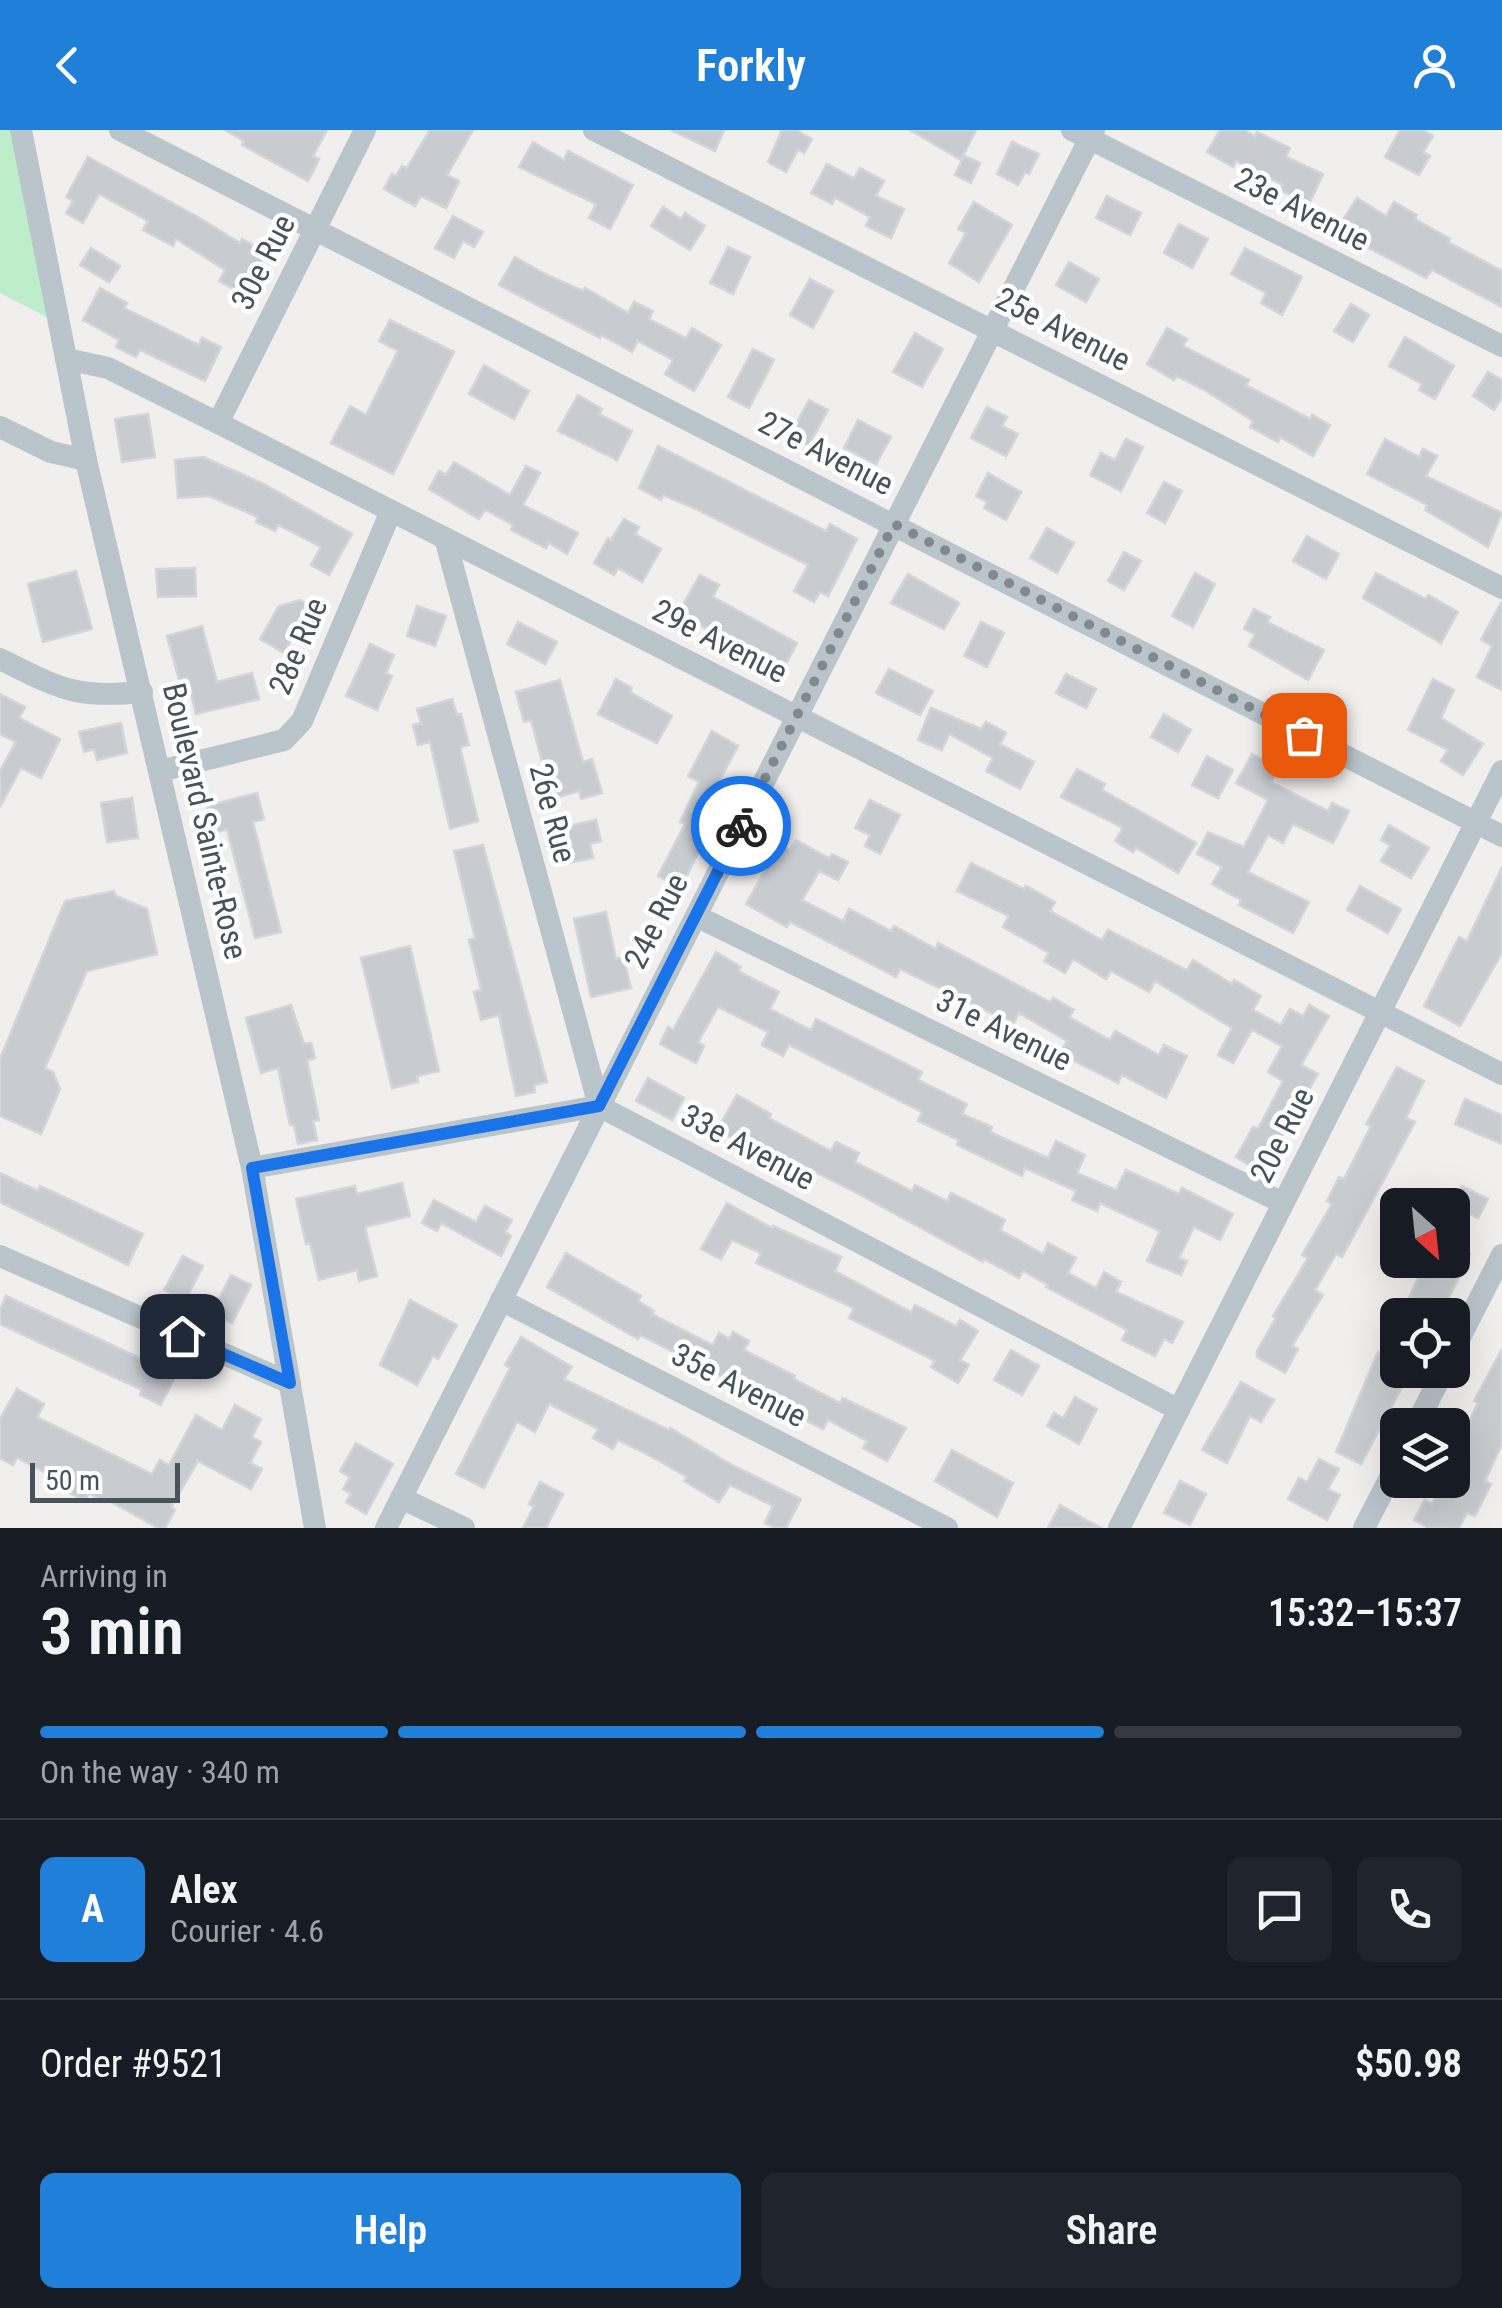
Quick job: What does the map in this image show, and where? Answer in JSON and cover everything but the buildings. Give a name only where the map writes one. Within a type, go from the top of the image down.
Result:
[{"type":"street","name":"Boulevard Sainte-Rose","points":[[22,130],[86,460],[252,1168],[316,1528]]},
{"type":"street","name":"27e Avenue","points":[[120,130],[1502,836]]},
{"type":"street","name":"30e Rue","points":[[218,423],[365,130]]},
{"type":"street","name":"25e Avenue","points":[[594,130],[1502,588]]},
{"type":"street","name":"24e Rue","points":[[386,1528],[993,329],[1085,133]]},
{"type":"street","name":"23e Avenue","points":[[1085,133],[1502,346]]},
{"type":"street","name":"29e Avenue","points":[[66,358],[108,368],[1502,1074]]},
{"type":"street","points":[[0,427],[51,452],[86,460]]},
{"type":"street","name":"28e Rue","points":[[160,771],[284,740],[302,721],[392,510]]},
{"type":"street","name":"26e Rue","points":[[445,538],[599,1106]]},
{"type":"street","points":[[0,658],[78,694],[142,692]]},
{"type":"street","name":"20e Rue","points":[[1119,1528],[1502,771]]},
{"type":"street","name":"31e Avenue","points":[[696,916],[1284,1203]]},
{"type":"street","points":[[252,1168],[599,1106]]},
{"type":"street","name":"33e Avenue","points":[[599,1106],[1178,1410]]},
{"type":"street","points":[[1470,1318],[1502,1255]]},
{"type":"street","points":[[0,1256],[290,1383]]},
{"type":"street","name":"35e Avenue","points":[[501,1300],[947,1528]]},
{"type":"street","points":[[1364,1528],[1380,1497]]},
{"type":"street","points":[[401,1498],[464,1528]]},
{"type":"green space","points":[[0,130],[18,130],[56,322],[0,293]]},
{"type":"way so far","points":[[741,826],[894,524],[1304,735]]},
{"type":"route","points":[[182,1336],[290,1383],[252,1168],[599,1106],[741,826]]}]
